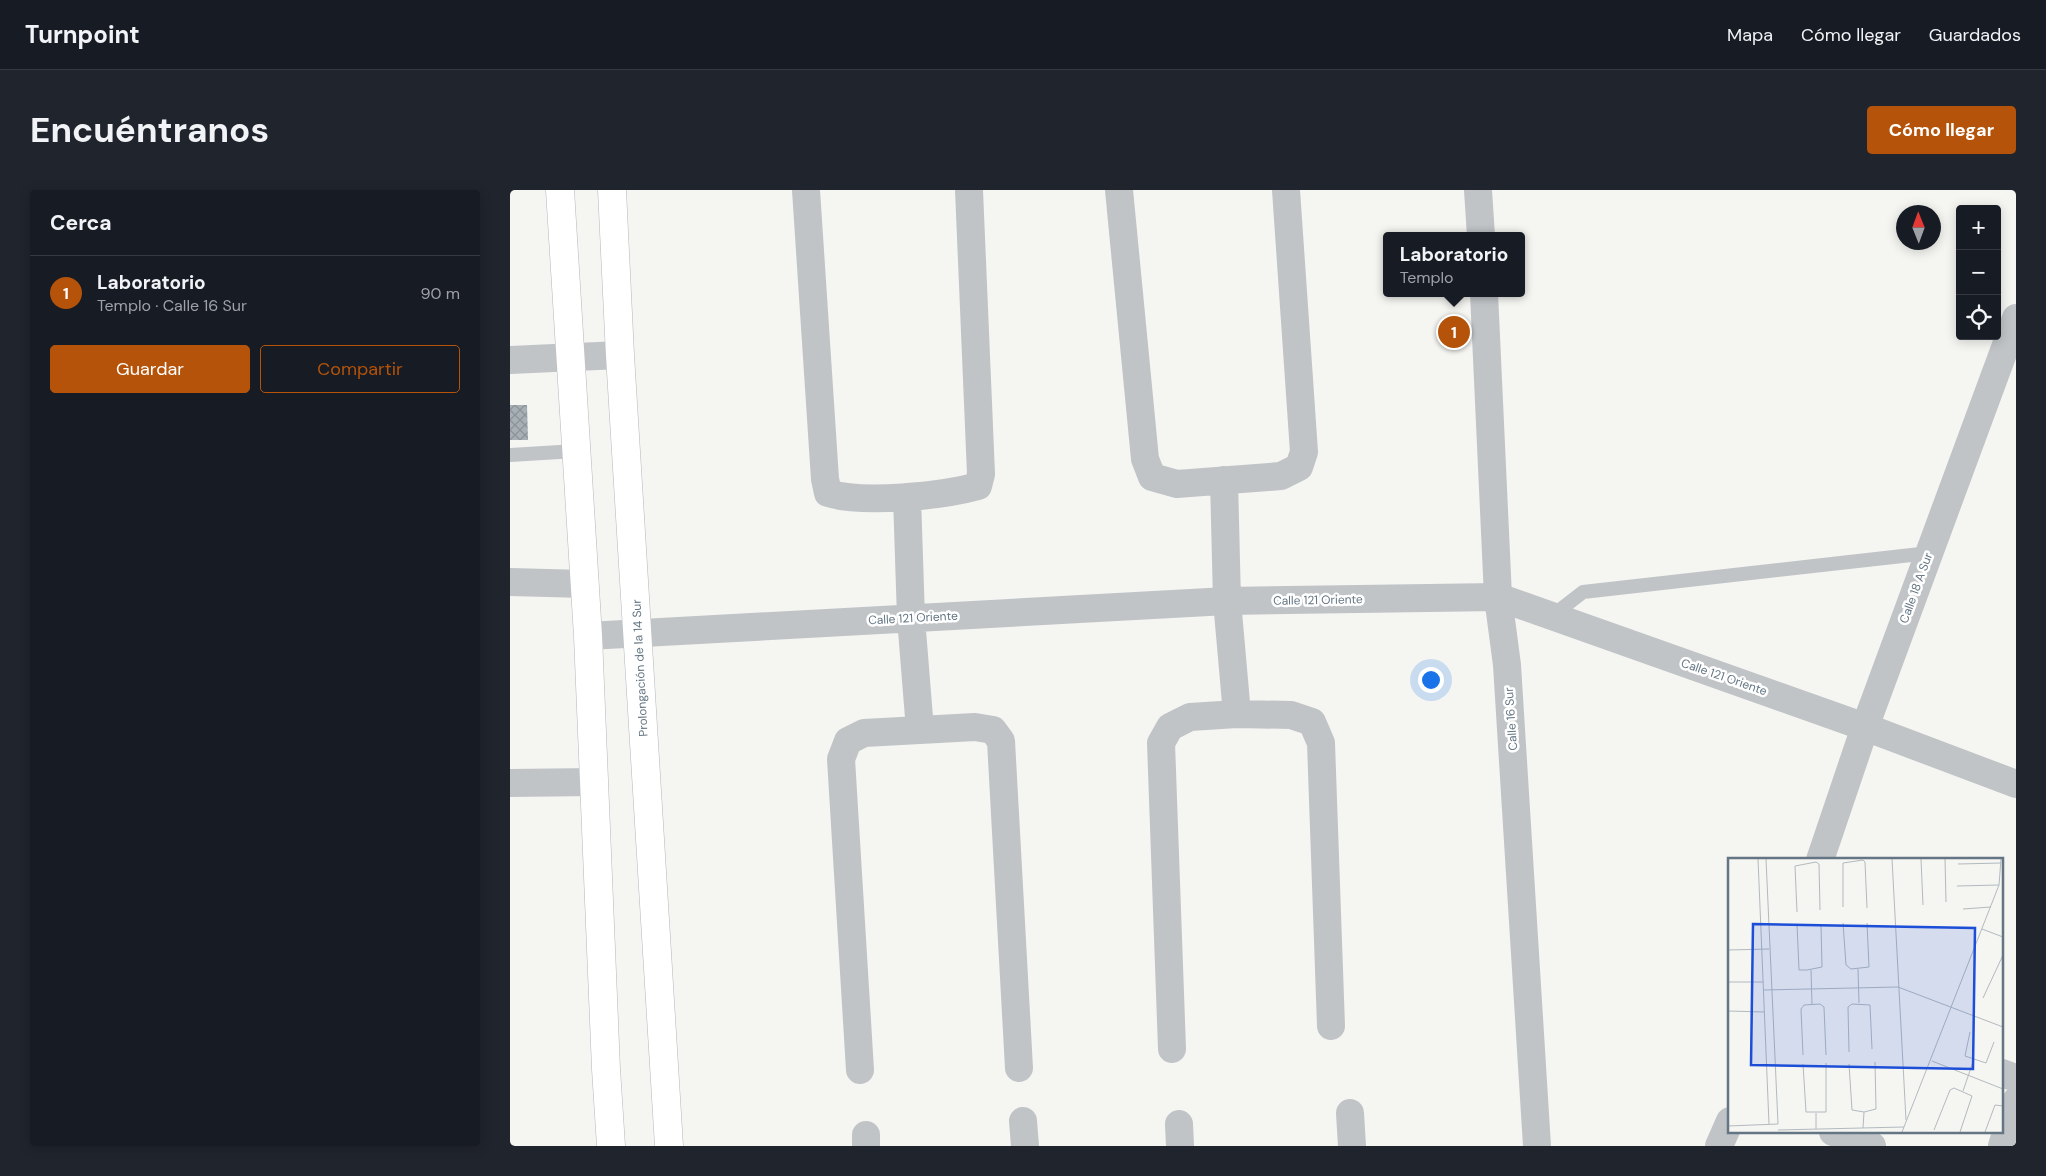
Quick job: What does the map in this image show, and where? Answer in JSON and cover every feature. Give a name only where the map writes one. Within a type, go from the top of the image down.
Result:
[{"type":"main road","points":[[560,190],[569,358],[588,636],[606,1069],[611,1146]]},
{"type":"main road","name":"Prolongación de la 14 Sur","points":[[612,190],[620,354],[669,1146]]},
{"type":"street","points":[[806,190],[825,479],[828,493],[841,497],[908,497],[965,490],[978,486],[981,474],[969,190]]},
{"type":"street","points":[[1119,190],[1145,458],[1152,477],[1177,484],[1281,476],[1299,467],[1304,452],[1286,190]]},
{"type":"street","points":[[1478,190],[1481,232]]},
{"type":"street","name":"Calle 16 Sur","points":[[1484,297],[1498,597],[1508,684],[1537,1146]]},
{"type":"street","name":"Calle 18 A Sur","points":[[1821,858],[1865,727],[2016,318]]},
{"type":"street","points":[[510,360],[620,354]]},
{"type":"street","points":[[1224,480],[1227,601],[1237,714]]},
{"type":"street","points":[[908,497],[911,618],[920,730]]},
{"type":"street","points":[[510,582],[585,584]]},
{"type":"street","name":"Calle 121 Oriente","points":[[588,636],[1227,601],[1498,597],[1865,727],[2016,784]]},
{"type":"street","points":[[1172,1048],[1161,743],[1170,727],[1190,717],[1237,714],[1291,715],[1312,722],[1321,743],[1331,1026]]},
{"type":"street","points":[[860,1070],[841,759],[848,741],[864,733],[975,727],[993,730],[1001,741],[1019,1068]]},
{"type":"street","points":[[510,783],[594,782]]},
{"type":"street","points":[[2004,1074],[2016,1078]]},
{"type":"street","points":[[2002,1146],[2016,1100]]},
{"type":"street","points":[[1350,1113],[1352,1146]]},
{"type":"street","points":[[1720,1146],[1728,1126]]},
{"type":"street","points":[[1839,1134],[1872,1146]]},
{"type":"lane","points":[[510,454],[576,451]]},
{"type":"lane","points":[[1552,616],[1582,592],[1929,553]]},
{"type":"building","points":[[510,405],[527,405],[528,440],[510,440]]},
{"type":"place","name":"Laboratorio","points":[[1454,332]]}]
